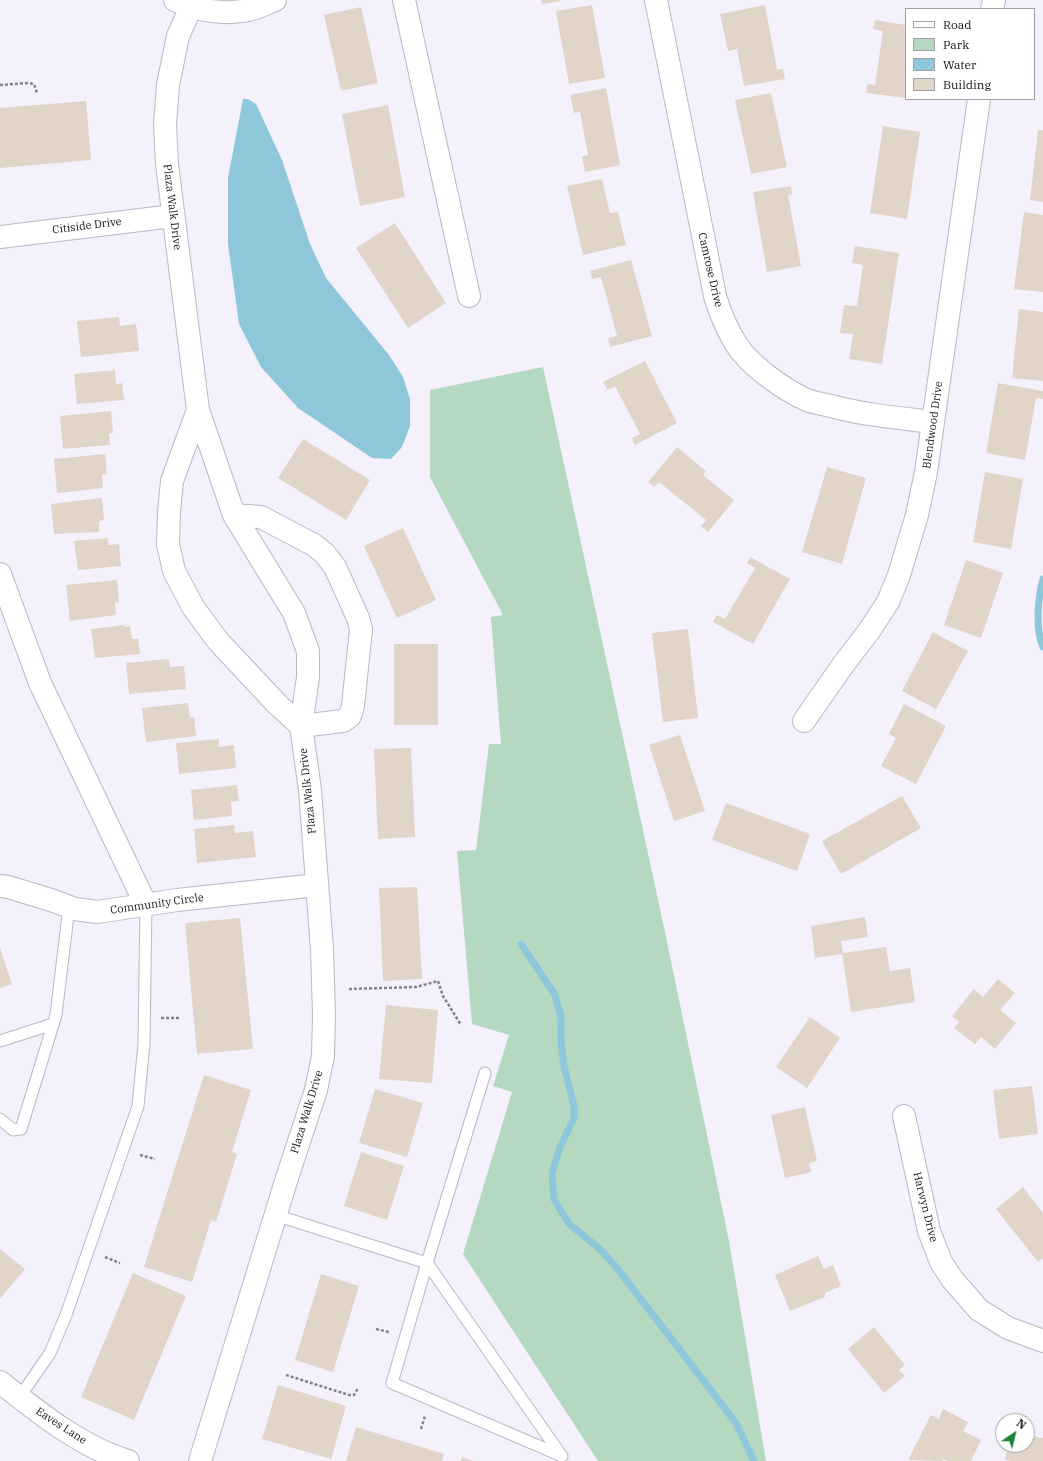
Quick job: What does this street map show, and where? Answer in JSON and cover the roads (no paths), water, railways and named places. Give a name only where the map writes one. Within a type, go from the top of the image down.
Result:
[{"type":"street","points":[[183,4],[220,13],[250,10],[275,0]]},
{"type":"street","points":[[404,0],[470,296]]},
{"type":"street","name":"Camrose Drive","points":[[656,0],[715,296],[721,315],[736,344],[746,356],[768,376],[786,389],[808,401],[848,411],[933,422]]},
{"type":"street","name":"Plaza Walk Drive","points":[[183,4],[168,85],[165,125],[167,164],[173,216],[198,410],[234,515],[294,613],[308,651],[308,677],[301,726],[310,790],[322,949],[324,1015],[322,1056],[316,1090],[275,1215],[200,1461]]},
{"type":"street","name":"Blendwood Drive","points":[[804,721],[869,631],[888,602],[899,575],[917,515],[926,472],[979,100]]},
{"type":"street","name":"Citiside Drive","points":[[0,242],[173,216]]},
{"type":"street","name":"Plaza Walk Drive","points":[[198,410],[172,481],[168,544],[174,571],[193,607],[218,641],[277,704],[301,726]]},
{"type":"street","points":[[234,515],[261,517],[314,545],[325,554],[335,567],[358,618],[360,641],[353,706],[350,716],[343,721],[301,726]]},
{"type":"street","points":[[0,574],[40,683],[146,906]]},
{"type":"street","name":"Community Circle","points":[[0,886],[51,900],[74,909],[97,912],[146,906],[177,900],[317,885]]},
{"type":"street","name":"Harwyn Drive","points":[[904,1116],[929,1230],[941,1262],[952,1279],[980,1310],[1008,1328],[1043,1341]]},
{"type":"street","name":"Eaves Lane","points":[[0,1382],[43,1416],[84,1441],[128,1461]]},
{"type":"lane","points":[[20,1398],[50,1353],[64,1321],[138,1106],[144,1044],[146,906]]},
{"type":"lane","points":[[0,1119],[13,1130],[21,1129],[56,1015],[70,907]]},
{"type":"lane","points":[[0,1040],[53,1024]]},
{"type":"lane","points":[[485,1073],[426,1263],[392,1383],[563,1458]]},
{"type":"lane","points":[[275,1215],[426,1263],[563,1458]]},
{"type":"water","points":[[243,99],[248,99],[256,104],[282,160],[310,244],[326,278],[389,355],[403,377],[410,399],[410,426],[402,447],[391,459],[372,458],[298,408],[261,367],[239,324],[228,244],[228,178]]},
{"type":"waterway","points":[[1043,579],[1038,613],[1040,640],[1043,647]]},
{"type":"waterway","points":[[521,944],[555,995],[561,1017],[561,1042],[564,1066],[574,1106],[574,1118],[560,1147],[552,1173],[554,1199],[569,1224],[599,1248],[617,1268],[736,1423],[754,1461]]}]
